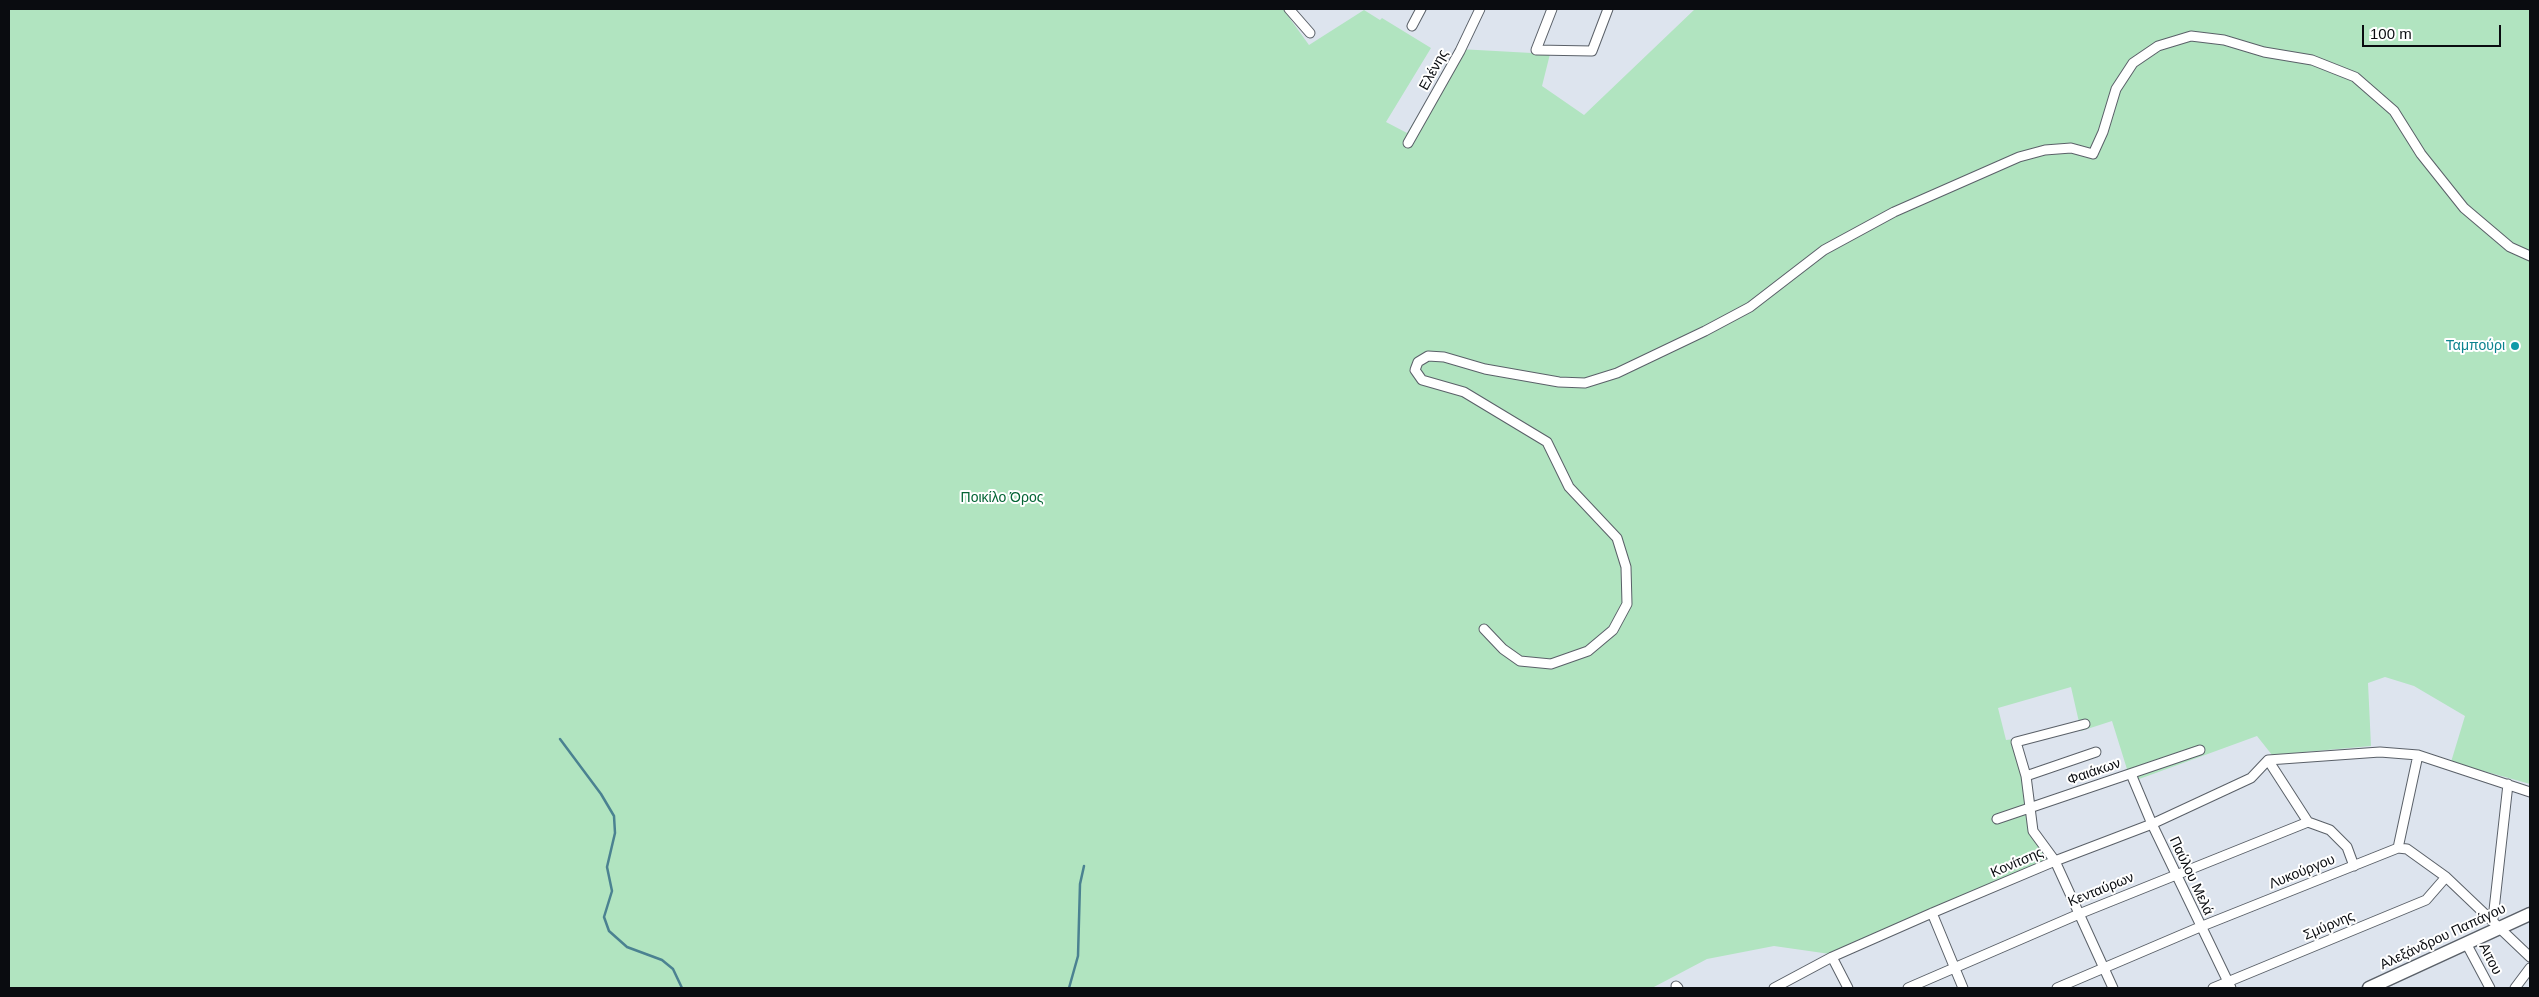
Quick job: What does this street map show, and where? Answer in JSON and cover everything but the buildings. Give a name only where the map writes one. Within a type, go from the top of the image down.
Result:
[{"type":"street","points":[[1289,9],[1310,34]]},
{"type":"street","points":[[1412,26],[1421,9]]},
{"type":"street","name":"Ελένης","points":[[1408,143],[1456,58],[1480,9]]},
{"type":"street","points":[[1552,9],[1536,50],[1592,51],[1608,9]]},
{"type":"street","points":[[1484,628],[1502,649],[1520,661],[1551,664],[1588,651],[1613,630],[1627,604],[1626,567],[1617,538],[1569,487],[1548,442],[1464,392],[1422,380],[1415,370],[1418,362],[1428,356],[1444,357],[1485,369],[1559,382],[1585,383],[1617,373],[1750,307],[1824,250],[1894,212],[2013,159],[2045,150],[2071,148],[2093,154],[2103,132],[2116,89],[2133,63],[2158,46],[2191,36],[2224,40],[2264,52],[2312,60],[2355,77],[2394,112],[2421,154],[2464,208],[2510,246],[2530,256]]},
{"type":"street","points":[[2085,724],[2016,742],[2026,776],[2033,831],[2055,861],[2113,988]]},
{"type":"street","name":"Φαιάκων","points":[[1997,819],[2200,750]]},
{"type":"street","points":[[2026,776],[2096,752]]},
{"type":"street","points":[[2354,866],[2347,847],[2330,830],[2308,822],[2268,760],[2380,752],[2418,755],[2530,792]]},
{"type":"street","points":[[2418,755],[2398,848],[2407,849],[2446,877],[2530,956]]},
{"type":"street","name":"Κονίτσης","points":[[1774,988],[1832,957],[1932,913],[2055,861],[2152,824],[2251,778],[2268,760]]},
{"type":"street","name":"Παύλου Μελά","points":[[2131,774],[2200,927],[2230,985]]},
{"type":"street","points":[[2497,923],[2508,784]]},
{"type":"street","name":"Κενταύρων","points":[[1908,988],[2079,914],[2308,822]]},
{"type":"street","name":"Λυκούργου","points":[[2058,988],[2200,927],[2398,848]]},
{"type":"street","name":"Σμύρνης","points":[[2213,988],[2230,985],[2426,900],[2446,877]]},
{"type":"street","points":[[1932,913],[1963,988]]},
{"type":"street","name":"Αλεξάνδρου Παπάγου","points":[[2368,988],[2383,985],[2466,943],[2497,923],[2530,914]]},
{"type":"street","name":"Αιτου","points":[[2466,943],[2490,988]]},
{"type":"street","points":[[1832,957],[1848,988]]},
{"type":"street","points":[[2514,988],[2530,968]]},
{"type":"green space","name":"Ποικίλο Όρος","points":[[9,9],[1283,9],[1309,45],[1364,10],[1380,20],[1382,18],[1431,48],[1386,122],[1407,133],[1459,49],[1550,54],[1542,86],[1584,115],[1695,9],[2530,9],[2530,784],[2451,762],[2465,716],[2414,686],[2385,677],[2368,683],[2371,746],[2272,755],[2257,736],[2131,782],[2112,721],[2081,731],[2071,687],[1998,708],[2006,740],[2014,739],[2023,777],[2030,833],[2050,860],[1830,954],[1774,946],[1707,959],[1652,988],[9,988]]},
{"type":"waterway","points":[[560,739],[601,794],[614,816],[615,833],[607,867],[612,891],[604,917],[609,931],[627,947],[662,960],[673,969],[682,988]]},
{"type":"waterway","points":[[1069,988],[1078,956],[1080,884],[1084,866]]},
{"type":"place","name":"Ταμπούρι","points":[[2515,346]]}]
